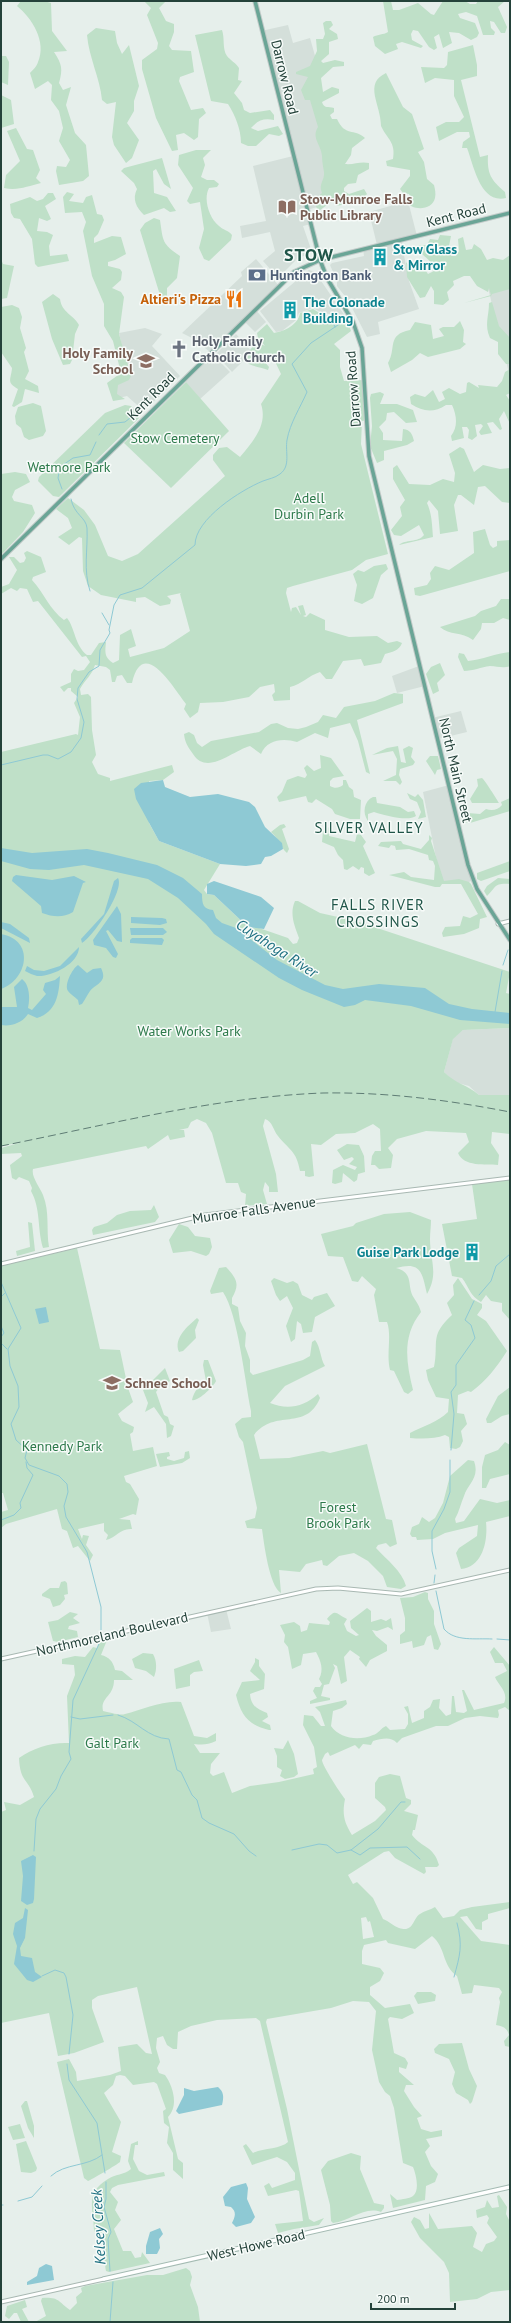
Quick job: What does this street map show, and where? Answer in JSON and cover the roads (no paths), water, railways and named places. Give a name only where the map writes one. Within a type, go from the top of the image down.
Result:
[{"type":"main road","name":"Darrow Road","points":[[255,1],[320,260],[332,287],[353,322],[362,348],[365,364],[369,456],[403,596]]},
{"type":"main road","name":"Kent Road","points":[[1,559],[254,309],[294,272],[320,260],[510,213]]},
{"type":"main road","name":"North Main Street","points":[[403,596],[468,865],[477,889],[498,924],[510,940]]},
{"type":"main road","name":"West Howe Road","points":[[104,2279],[510,2187]]},
{"type":"street","points":[[498,924],[510,920]]},
{"type":"street","name":"Munroe Falls Avenue","points":[[1,1264],[205,1215],[510,1178]]},
{"type":"street","name":"Northmoreland Boulevard","points":[[1,1659],[316,1589],[338,1588],[401,1594],[510,1570]]},
{"type":"street","name":"West Howe Road","points":[[1,2302],[104,2279]]},
{"type":"water","points":[[163,780],[165,787],[190,797],[218,794],[249,802],[255,807],[265,827],[282,843],[283,849],[271,856],[265,857],[261,864],[246,866],[220,864],[159,841],[136,799],[134,789],[141,783]]},
{"type":"water","points":[[1,848],[32,853],[87,849],[157,865],[183,878],[202,894],[202,901],[205,907],[213,910],[216,918],[222,923],[236,928],[277,960],[325,985],[343,989],[379,984],[425,988],[449,1004],[472,1009],[510,1013],[510,1024],[460,1020],[411,1006],[365,1000],[355,1005],[344,1007],[302,990],[279,978],[214,934],[206,924],[178,898],[148,879],[84,865],[49,870],[30,869],[1,861]]},
{"type":"water","points":[[16,875],[52,880],[74,876],[86,882],[83,883],[73,912],[62,916],[54,916],[42,913],[41,906],[12,881],[13,877]]},
{"type":"water","points":[[118,878],[119,884],[117,892],[107,913],[93,932],[82,943],[81,939],[104,914],[114,881]]},
{"type":"water","points":[[214,881],[261,897],[274,908],[264,929],[248,927],[214,895],[207,894],[207,884]]},
{"type":"water","points":[[117,906],[121,914],[122,942],[117,941],[108,930],[106,931],[118,954],[116,958],[113,957],[106,948],[94,945],[93,940]]},
{"type":"water","points":[[131,917],[162,918],[166,919],[167,923],[160,925],[131,923]]},
{"type":"water","points":[[1,922],[10,924],[29,938],[30,943],[1,928]]},
{"type":"water","points":[[130,928],[163,928],[167,932],[163,935],[131,935]]},
{"type":"water","points":[[1,934],[12,938],[19,944],[23,951],[24,960],[22,969],[17,977],[10,984],[1,989]]},
{"type":"water","points":[[132,938],[162,938],[164,940],[162,945],[130,943]]},
{"type":"water","points":[[79,947],[78,953],[74,959],[56,972],[43,976],[37,976],[25,971],[27,966],[34,970],[44,971],[60,966]]},
{"type":"water","points":[[78,965],[87,973],[93,969],[101,968],[103,973],[101,982],[90,991],[82,1004],[79,1005],[78,1000],[68,991],[67,988],[69,977]]},
{"type":"water","points":[[60,976],[58,995],[53,1007],[49,1011],[37,1018],[28,1014],[17,1023],[1,1025],[1,1007],[17,1007],[14,987],[22,979],[28,988],[28,1008],[32,1010],[46,994],[43,990],[45,983],[55,980]]},
{"type":"water","points":[[46,1307],[49,1322],[39,1324],[35,1309]]},
{"type":"water","points":[[33,1855],[36,1857],[34,1899],[33,1903],[27,1905],[21,1901],[23,1876],[21,1861]]},
{"type":"water","points":[[25,1908],[28,1910],[25,1938],[20,1948],[21,1956],[32,1958],[35,1972],[42,1977],[33,1982],[27,1980],[14,1964],[17,1946],[13,1934],[15,1923],[23,1918]]},
{"type":"water","points":[[218,2087],[223,2095],[222,2105],[179,2114],[176,2111],[184,2095],[184,2088],[194,2091]]},
{"type":"water","points":[[246,2183],[248,2188],[247,2199],[255,2217],[251,2223],[236,2227],[232,2223],[235,2213],[231,2207],[225,2206],[223,2197],[231,2187]]},
{"type":"water","points":[[160,2228],[163,2234],[159,2239],[160,2248],[157,2254],[146,2254],[146,2246],[150,2232]]},
{"type":"water","points":[[46,2264],[52,2266],[54,2280],[27,2285],[27,2282],[37,2276],[39,2268]]},
{"type":"waterway","points":[[326,316],[331,318],[335,327]]},
{"type":"waterway","points":[[1,765],[43,755],[48,755],[58,759],[71,752],[81,738],[84,722],[77,699],[78,688],[89,672],[99,666],[100,650],[110,633],[109,630],[114,605],[120,595],[142,588],[195,545],[197,535],[203,525],[232,498],[254,485],[280,474],[283,471],[287,463],[288,434],[307,392],[292,364],[311,343],[341,323]]},
{"type":"waterway","points":[[99,435],[107,424],[125,422],[130,418]]},
{"type":"waterway","points":[[62,489],[58,478],[60,467],[73,458],[90,455],[96,442]]},
{"type":"waterway","points":[[71,499],[75,509],[86,524],[87,528],[86,568],[90,591]]},
{"type":"waterway","points":[[102,613],[109,625]]},
{"type":"waterway","points":[[503,965],[508,950]]},
{"type":"waterway","points":[[495,1012],[502,971]]},
{"type":"waterway","points":[[479,1295],[491,1281],[496,1266],[510,1254]]},
{"type":"waterway","name":"Kelsey Creek","points":[[1,1282],[21,1328],[8,1349],[10,1366],[18,1386],[19,1407],[11,1424],[16,1440],[27,1450],[25,1458],[29,1465],[59,1476],[67,1484],[68,1492],[64,1506],[66,1517],[87,1552],[101,1607],[101,1632]]},
{"type":"waterway","name":"Kelsey Creek","points":[[1,1297],[5,1293]]},
{"type":"waterway","points":[[451,1450],[454,1414],[451,1392],[456,1385],[456,1365],[475,1338],[471,1325],[465,1320],[474,1301]]},
{"type":"waterway","points":[[1,1326],[4,1333],[1,1337]]},
{"type":"waterway","points":[[1,1343],[7,1349]]},
{"type":"waterway","points":[[436,1569],[432,1551],[432,1531],[444,1509],[450,1492],[450,1460]]},
{"type":"waterway","points":[[1,1520],[14,1515],[21,1508],[20,1503],[33,1475],[27,1468],[26,1462]]},
{"type":"waterway","points":[[434,1583],[435,1575]]},
{"type":"waterway","points":[[436,1591],[444,1629],[460,1638],[492,1639]]},
{"type":"waterway","points":[[497,1639],[510,1640]]},
{"type":"waterway","name":"Kelsey Creek","points":[[34,1851],[36,1819],[40,1809],[56,1789],[61,1776],[71,1759],[69,1752],[73,1700],[99,1644]]},
{"type":"waterway","points":[[71,1717],[80,1719],[113,1715]]},
{"type":"waterway","points":[[118,1715],[131,1721],[148,1733],[161,1738],[169,1739],[177,1770],[181,1772],[192,1795],[197,1800],[202,1818],[209,1823],[234,1834],[249,1851],[256,1856]]},
{"type":"waterway","points":[[292,1850],[319,1844],[327,1845],[337,1853],[351,1850],[378,1829],[401,1802],[405,1802]]},
{"type":"waterway","points":[[351,1850],[360,1855],[370,1848],[407,1847],[420,1859]]},
{"type":"waterway","points":[[454,1977],[460,1950],[460,1938],[457,1923]]},
{"type":"waterway","name":"Kelsey Creek","points":[[42,1976],[55,1970],[64,1973],[66,1977],[73,2015],[69,2054]]},
{"type":"waterway","name":"Kelsey Creek","points":[[67,2064],[69,2080],[97,2123],[105,2173]]},
{"type":"waterway","points":[[51,2176],[63,2169],[90,2162],[102,2155]]},
{"type":"waterway","name":"Kelsey Creek","points":[[106,2182],[106,2199],[104,2207],[111,2232],[108,2239],[110,2271]]},
{"type":"waterway","points":[[18,2201],[32,2197],[42,2186]]},
{"type":"waterway","name":"Kelsey Creek","points":[[110,2322],[113,2282]]},
{"type":"railway","points":[[1,1146],[202,1106],[242,1100],[323,1093],[394,1095],[440,1100],[510,1112]]},
{"type":"place","name":"Stow-Munroe Falls Public Library","points":[[287,207]]},
{"type":"place","name":"Stow Glass & Mirror","points":[[380,257]]},
{"type":"place","name":"Huntington Bank","points":[[257,275]]},
{"type":"place","name":"Altieri's Pizza","points":[[234,299]]},
{"type":"place","name":"The Colonade Building","points":[[290,310]]},
{"type":"place","name":"Holy Family Catholic Church","points":[[179,349]]},
{"type":"place","name":"Holy Family School","points":[[146,361]]},
{"type":"place","name":"Guise Park Lodge","points":[[472,1252]]},
{"type":"place","name":"Schnee School","points":[[112,1383]]},
{"type":"district","name":"STOW","points":[[309,254]]},
{"type":"district","name":"SILVER VALLEY","points":[[369,827]]},
{"type":"district","name":"FALLS RIVER CROSSINGS","points":[[378,912]]},
{"type":"park label","name":"Stow Cemetery","points":[[175,438]]},
{"type":"park label","name":"Wetmore Park","points":[[69,467]]},
{"type":"park label","name":"Adell Durbin Park","points":[[309,506]]},
{"type":"park label","name":"Water Works Park","points":[[189,1031]]},
{"type":"park label","name":"Kennedy Park","points":[[62,1446]]},
{"type":"park label","name":"Forest Brook Park","points":[[338,1516]]},
{"type":"park label","name":"Galt Park","points":[[112,1743]]},
{"type":"water label","name":"Cuyahoga River","points":[[277,948]]}]
